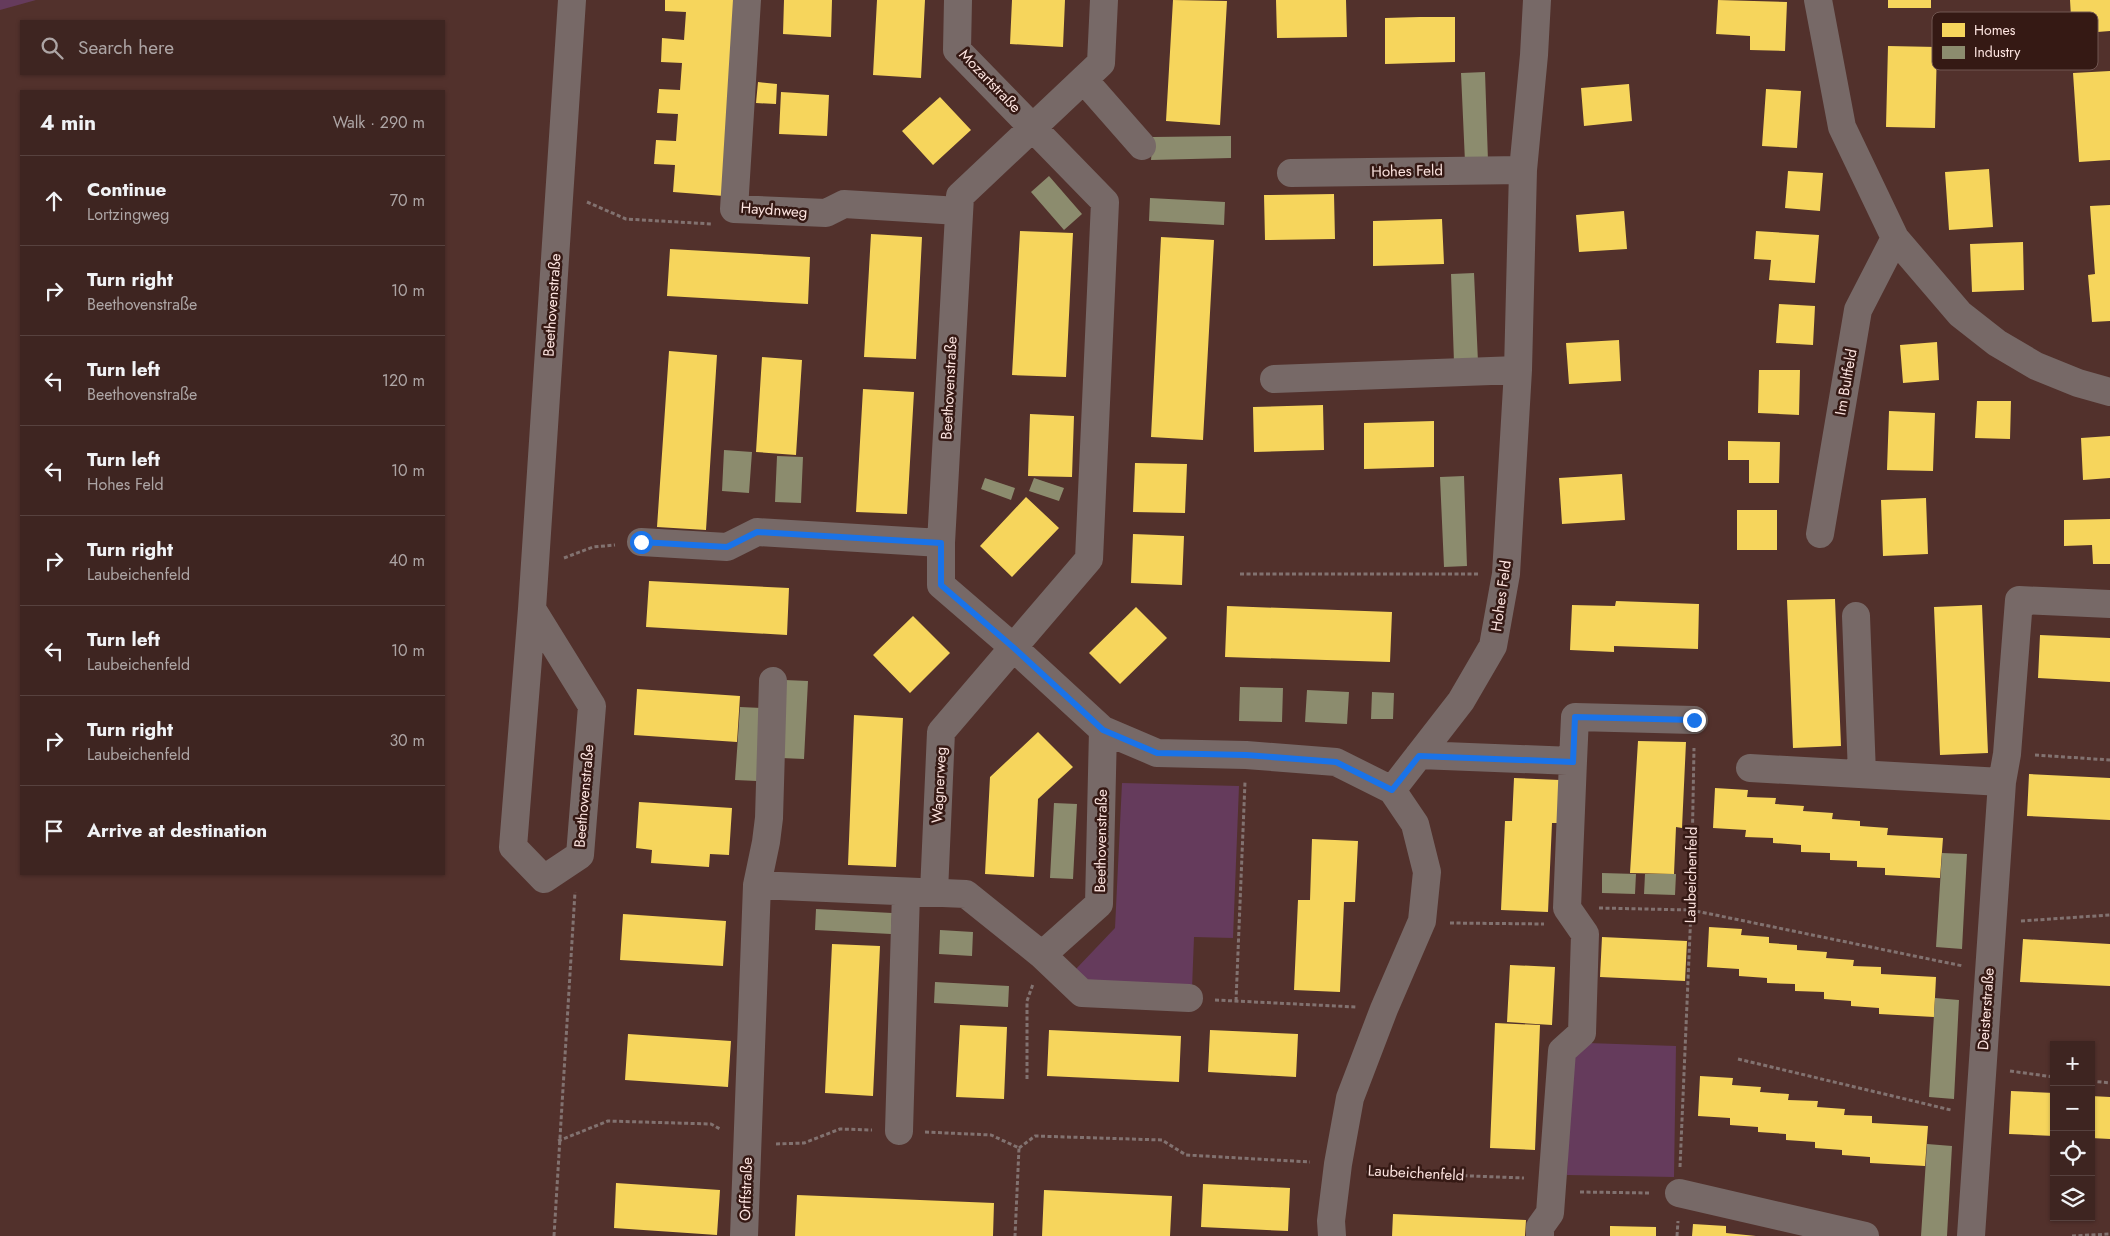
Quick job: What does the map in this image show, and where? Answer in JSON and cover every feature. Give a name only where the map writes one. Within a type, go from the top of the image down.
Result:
[{"type":"street","name":"Beethovenstraße","points":[[532,609],[592,706],[580,855],[544,879],[513,847],[532,609],[572,0]]},
{"type":"street","name":"Haydnweg","points":[[747,0],[734,209],[826,213],[844,204],[959,211]]},
{"type":"street","name":"Mozartstraße","points":[[958,0],[957,50],[1034,128]]},
{"type":"street","name":"Beethovenstraße","points":[[1104,0],[1101,63],[960,196],[941,543],[941,585],[1014,648],[1103,730],[1157,753],[1246,755],[1336,762],[1392,790]]},
{"type":"street","name":"Hohes Feld","points":[[1392,790],[1461,701],[1494,646],[1506,574],[1518,370],[1523,170],[1534,55],[1537,0]]},
{"type":"street","points":[[1818,0],[1842,127],[1895,238],[1960,314],[1997,343],[2036,366],[2078,383],[2110,392]]},
{"type":"street","points":[[1084,80],[1142,146]]},
{"type":"street","points":[[1014,648],[1089,559],[1105,202],[1034,128]]},
{"type":"street","name":"Hohes Feld","points":[[1291,173],[1523,170]]},
{"type":"street","name":"Im Bultfeld","points":[[1820,534],[1858,310],[1895,238]]},
{"type":"street","points":[[1274,379],[1518,370]]},
{"type":"street","points":[[641,542],[727,547],[757,532],[941,543]]},
{"type":"street","name":"Deisterstraße","points":[[1971,1236],[2002,782],[2007,754],[2019,600],[2110,604]]},
{"type":"street","points":[[1856,616],[1862,774]]},
{"type":"street","name":"Wagnerweg","points":[[934,892],[941,732],[1014,648]]},
{"type":"street","points":[[747,1141],[757,885],[769,818],[773,681]]},
{"type":"street","points":[[1540,1236],[1540,1226],[1550,1213],[1550,1192],[1562,1051],[1582,1033],[1585,934],[1567,908],[1575,717],[1694,720]]},
{"type":"street","name":"Beethovenstraße","points":[[1042,955],[1100,904],[1103,730]]},
{"type":"street","points":[[1419,756],[1573,762]]},
{"type":"street","points":[[1750,768],[2002,782]]},
{"type":"street","points":[[1332,1236],[1331,1220],[1338,1164],[1350,1098],[1384,1009],[1422,921],[1427,872],[1416,824],[1392,790]]},
{"type":"street","points":[[757,885],[966,894],[1042,955],[1082,993],[1189,998]]},
{"type":"street","points":[[899,1131],[906,892]]},
{"type":"street","name":"Orffstraße","points":[[744,1236],[747,1141]]},
{"type":"street","points":[[1679,1193],[1865,1236]]},
{"type":"path","points":[[558,208],[577,202],[588,202],[596,208],[626,219],[723,225],[734,209]]},
{"type":"path","points":[[535,557],[565,558],[593,547],[641,542]]},
{"type":"path","points":[[1240,574],[1506,574]]},
{"type":"path","name":"Laubeichenfeld","points":[[1677,1236],[1691,910],[1694,720]]},
{"type":"path","points":[[2007,754],[2110,760]]},
{"type":"path","points":[[1236,1001],[1246,755]]},
{"type":"path","points":[[554,1236],[558,1141],[574,898],[580,855]]},
{"type":"path","points":[[1691,910],[1989,971]]},
{"type":"path","points":[[1993,918],[2022,922],[2110,915]]},
{"type":"path","points":[[1026,1079],[1027,1001],[1042,955]]},
{"type":"path","points":[[1189,998],[1384,1009]]},
{"type":"path","points":[[1738,1058],[1945,1110],[1979,1112]]},
{"type":"path","points":[[1982,1068],[2050,1076]]},
{"type":"path","points":[[2095,1081],[2110,1083]]},
{"type":"path","points":[[558,1141],[608,1122],[711,1124],[759,1145],[804,1143],[840,1129],[990,1135],[1019,1148],[1015,1236]]},
{"type":"path","name":"Laubeichenfeld","points":[[1019,1148],[1035,1136],[1162,1140],[1186,1155],[1338,1164],[1366,1172],[1538,1179],[1550,1192]]},
{"type":"path","points":[[1550,1192],[1679,1193]]},
{"type":"path","points":[[2072,1236],[2110,1234]]},
{"type":"shaded area","points":[[0,0],[36,0],[0,10]]},
{"type":"shaded area","points":[[1122,783],[1239,786],[1233,938],[1194,937],[1192,989],[1092,985],[1075,970],[1115,928]]},
{"type":"shaded area","points":[[1588,1043],[1676,1046],[1674,1177],[1567,1175],[1571,1059]]},
{"type":"building: Homes","points":[[665,0],[737,0],[724,196],[673,192],[675,165],[654,164],[656,140],[676,141],[678,114],[657,113],[659,89],[680,90],[682,63],[661,62],[662,38],[684,40],[686,12],[665,11]]},
{"type":"building: Homes","points":[[784,0],[832,0],[831,37],[783,34]]},
{"type":"building: Homes","points":[[877,0],[925,0],[921,78],[873,75]]},
{"type":"building: Homes","points":[[1012,0],[1065,0],[1063,47],[1010,44]]},
{"type":"building: Homes","points":[[1173,0],[1227,1],[1220,125],[1166,121]]},
{"type":"building: Homes","points":[[1276,0],[1346,0],[1347,37],[1277,38]]},
{"type":"building: Homes","points":[[1718,0],[1787,2],[1785,51],[1750,50],[1750,36],[1716,34]]},
{"type":"building: Homes","points":[[1888,0],[1931,0],[1931,8],[1888,8]]},
{"type":"building: Homes","points":[[2070,0],[2110,0],[2110,31],[2098,32],[2098,12],[2071,12]]},
{"type":"building: Homes","points":[[1455,17],[1455,62],[1385,64],[1385,18]]},
{"type":"building: Homes","points":[[1888,46],[1932,47],[1932,70],[1936,70],[1935,128],[1886,127]]},
{"type":"building: Homes","points":[[2110,71],[2110,160],[2079,162],[2073,73]]},
{"type":"building: Homes","points":[[758,82],[777,84],[776,104],[756,103]]},
{"type":"building: Homes","points":[[1629,84],[1632,121],[1584,126],[1581,88]]},
{"type":"building: Homes","points":[[1766,89],[1801,91],[1797,148],[1762,146]]},
{"type":"building: Homes","points":[[781,92],[829,95],[827,136],[779,134]]},
{"type":"building: Homes","points":[[940,97],[971,130],[933,165],[902,131]]},
{"type":"building: Homes","points":[[1989,169],[1993,227],[1949,230],[1945,172]]},
{"type":"building: Homes","points":[[1788,171],[1823,173],[1820,211],[1785,208]]},
{"type":"building: Homes","points":[[1334,194],[1335,239],[1265,240],[1264,195]]},
{"type":"building: Homes","points":[[2110,205],[2110,321],[2092,322],[2088,275],[2095,274],[2090,206]]},
{"type":"building: Homes","points":[[1624,211],[1627,249],[1579,252],[1576,215]]},
{"type":"building: Homes","points":[[1442,219],[1444,264],[1373,266],[1373,221]]},
{"type":"building: Homes","points":[[1020,231],[1073,233],[1066,377],[1012,375]]},
{"type":"building: Homes","points":[[1756,231],[1819,235],[1815,283],[1769,280],[1771,260],[1754,259]]},
{"type":"building: Homes","points":[[871,234],[922,237],[916,359],[864,357]]},
{"type":"building: Homes","points":[[1161,237],[1214,240],[1203,440],[1151,437]]},
{"type":"building: Homes","points":[[2023,242],[2024,290],[1972,292],[1970,244]]},
{"type":"building: Homes","points":[[670,249],[810,257],[808,304],[667,296]]},
{"type":"building: Homes","points":[[1779,304],[1815,306],[1813,345],[1776,343]]},
{"type":"building: Homes","points":[[1619,340],[1621,381],[1569,384],[1566,343]]},
{"type":"building: Homes","points":[[1937,342],[1939,380],[1903,383],[1900,345]]},
{"type":"building: Homes","points":[[669,351],[717,355],[706,530],[657,527]]},
{"type":"building: Homes","points":[[762,357],[802,360],[796,455],[756,452]]},
{"type":"building: Homes","points":[[1759,370],[1800,370],[1799,415],[1758,413]]},
{"type":"building: Homes","points":[[863,389],[914,392],[907,514],[856,512]]},
{"type":"building: Homes","points":[[1977,401],[2011,401],[2010,439],[1975,438]]},
{"type":"building: Homes","points":[[1323,405],[1324,450],[1254,452],[1253,407]]},
{"type":"building: Homes","points":[[1889,411],[1935,413],[1933,471],[1887,470]]},
{"type":"building: Homes","points":[[1030,414],[1074,416],[1072,477],[1028,476]]},
{"type":"building: Homes","points":[[1434,421],[1434,467],[1364,469],[1364,423]]},
{"type":"building: Homes","points":[[2110,436],[2110,478],[2083,480],[2081,438]]},
{"type":"building: Homes","points":[[1728,441],[1780,442],[1779,483],[1749,483],[1749,460],[1728,460]]},
{"type":"building: Homes","points":[[1135,463],[1187,464],[1185,513],[1133,512]]},
{"type":"building: Homes","points":[[1622,474],[1625,520],[1562,524],[1559,478]]},
{"type":"building: Homes","points":[[1026,497],[1059,528],[1012,577],[980,546]]},
{"type":"building: Homes","points":[[1926,498],[1928,554],[1883,556],[1881,500]]},
{"type":"building: Homes","points":[[1737,510],[1777,510],[1777,550],[1737,550]]},
{"type":"building: Homes","points":[[2110,519],[2110,564],[2093,564],[2092,545],[2064,546],[2064,520]]},
{"type":"building: Homes","points":[[1133,534],[1184,536],[1182,585],[1131,583]]},
{"type":"building: Homes","points":[[649,581],[789,588],[787,635],[646,627]]},
{"type":"building: Homes","points":[[1835,599],[1841,746],[1793,748],[1787,600]]},
{"type":"building: Homes","points":[[1616,601],[1699,604],[1698,649],[1614,646],[1614,652],[1570,650],[1572,605],[1615,606]]},
{"type":"building: Homes","points":[[1982,605],[1988,753],[1940,755],[1934,607]]},
{"type":"building: Homes","points":[[1227,606],[1392,612],[1390,662],[1225,657]]},
{"type":"building: Homes","points":[[1136,607],[1167,638],[1120,684],[1089,653]]},
{"type":"building: Homes","points":[[913,616],[950,653],[910,693],[873,655]]},
{"type":"building: Homes","points":[[2040,635],[2110,638],[2110,682],[2038,678]]},
{"type":"building: Homes","points":[[637,689],[740,696],[737,742],[634,735]]},
{"type":"building: Homes","points":[[854,715],[903,718],[896,867],[848,865]]},
{"type":"building: Homes","points":[[1038,732],[1073,767],[1038,799],[1034,877],[985,874],[990,777]]},
{"type":"building: Homes","points":[[1638,741],[1686,742],[1682,828],[1676,827],[1674,874],[1630,873]]},
{"type":"building: Homes","points":[[2029,774],[2110,778],[2110,820],[2027,816]]},
{"type":"building: Homes","points":[[1514,778],[1560,780],[1558,823],[1552,823],[1548,912],[1501,910],[1505,821],[1512,821]]},
{"type":"building: Homes","points":[[1715,788],[1748,790],[1747,797],[1776,798],[1775,804],[1804,806],[1803,811],[1833,813],[1832,819],[1860,821],[1860,826],[1888,828],[1887,835],[1943,838],[1940,878],[1885,875],[1885,868],[1857,867],[1857,861],[1830,860],[1830,853],[1801,852],[1801,845],[1773,843],[1773,838],[1745,837],[1746,830],[1713,828]]},
{"type":"building: Homes","points":[[639,802],[732,808],[729,855],[710,854],[709,867],[651,863],[652,850],[636,848]]},
{"type":"building: Homes","points":[[1312,839],[1358,841],[1355,902],[1344,902],[1340,992],[1294,990],[1298,900],[1310,900]]},
{"type":"building: Homes","points":[[623,914],[726,921],[723,966],[620,960]]},
{"type":"building: Homes","points":[[1709,927],[1742,929],[1741,935],[1769,937],[1769,943],[1797,945],[1797,950],[1827,952],[1826,958],[1854,960],[1853,966],[1881,967],[1881,974],[1936,977],[1934,1017],[1879,1014],[1879,1008],[1851,1006],[1851,1001],[1824,999],[1824,992],[1795,991],[1795,984],[1767,983],[1767,978],[1739,976],[1739,969],[1707,967]]},
{"type":"building: Homes","points":[[1602,937],[1687,941],[1685,981],[1600,977]]},
{"type":"building: Homes","points":[[2023,939],[2110,944],[2110,986],[2020,982]]},
{"type":"building: Homes","points":[[832,944],[880,946],[873,1096],[825,1093]]},
{"type":"building: Homes","points":[[1510,965],[1555,967],[1552,1025],[1507,1022]]},
{"type":"building: Homes","points":[[1495,1023],[1540,1025],[1535,1150],[1490,1148]]},
{"type":"building: Homes","points":[[960,1025],[1007,1027],[1004,1099],[956,1097]]},
{"type":"building: Homes","points":[[1049,1030],[1181,1036],[1179,1082],[1047,1076]]},
{"type":"building: Homes","points":[[1210,1030],[1298,1034],[1296,1077],[1208,1072]]},
{"type":"building: Homes","points":[[628,1034],[731,1041],[728,1087],[625,1080]]},
{"type":"building: Homes","points":[[1700,1076],[1733,1078],[1732,1085],[1761,1087],[1760,1092],[1789,1094],[1788,1100],[1818,1101],[1817,1107],[1845,1109],[1844,1115],[1872,1116],[1872,1123],[1928,1126],[1925,1166],[1870,1163],[1870,1157],[1842,1155],[1842,1150],[1815,1148],[1815,1142],[1786,1140],[1786,1134],[1758,1132],[1758,1127],[1730,1125],[1730,1118],[1698,1116]]},
{"type":"building: Homes","points":[[2011,1091],[2050,1093],[2050,1136],[2009,1134]]},
{"type":"building: Homes","points":[[2095,1096],[2110,1097],[2110,1139],[2095,1138]]},
{"type":"building: Homes","points":[[616,1183],[720,1190],[717,1235],[614,1228]]},
{"type":"building: Homes","points":[[1203,1184],[1290,1188],[1288,1231],[1201,1227]]},
{"type":"building: Homes","points":[[1044,1190],[1172,1196],[1170,1236],[1042,1236]]},
{"type":"building: Homes","points":[[797,1195],[994,1203],[993,1236],[795,1236]]},
{"type":"building: Homes","points":[[1393,1214],[1526,1220],[1525,1236],[1392,1236]]},
{"type":"building: Homes","points":[[1693,1224],[1726,1226],[1726,1233],[1756,1236],[1692,1236]]},
{"type":"building: Homes","points":[[1610,1226],[1656,1227],[1656,1236],[1610,1236]]},
{"type":"building: Industry","points":[[1485,72],[1488,161],[1465,162],[1461,73]]},
{"type":"building: Industry","points":[[1231,136],[1231,158],[1151,160],[1153,137]]},
{"type":"building: Industry","points":[[1049,176],[1082,214],[1064,230],[1031,192]]},
{"type":"building: Industry","points":[[1150,198],[1225,202],[1224,225],[1149,221]]},
{"type":"building: Industry","points":[[1474,273],[1478,362],[1454,363],[1451,274]]},
{"type":"building: Industry","points":[[724,450],[752,452],[749,493],[722,491]]},
{"type":"building: Industry","points":[[777,456],[803,457],[801,503],[775,502]]},
{"type":"building: Industry","points":[[1464,476],[1467,566],[1444,567],[1440,477]]},
{"type":"building: Industry","points":[[985,478],[1015,488],[1011,500],[981,489]]},
{"type":"building: Industry","points":[[1034,478],[1064,488],[1059,501],[1029,491]]},
{"type":"building: Industry","points":[[785,680],[808,681],[804,759],[781,758]]},
{"type":"building: Industry","points":[[1240,687],[1283,688],[1282,722],[1239,721]]},
{"type":"building: Industry","points":[[1307,690],[1349,692],[1347,724],[1305,722]]},
{"type":"building: Industry","points":[[1372,692],[1394,693],[1393,719],[1371,719]]},
{"type":"building: Industry","points":[[740,707],[762,708],[757,781],[735,780]]},
{"type":"building: Industry","points":[[1054,803],[1077,804],[1073,879],[1050,878]]},
{"type":"building: Industry","points":[[1942,853],[1967,854],[1962,949],[1936,947]]},
{"type":"building: Industry","points":[[1602,873],[1636,874],[1635,894],[1602,893]]},
{"type":"building: Industry","points":[[1645,874],[1676,874],[1675,895],[1644,894]]},
{"type":"building: Industry","points":[[816,909],[892,913],[891,934],[815,930]]},
{"type":"building: Industry","points":[[940,930],[973,932],[972,956],[939,954]]},
{"type":"building: Industry","points":[[935,982],[1009,986],[1008,1007],[934,1003]]},
{"type":"building: Industry","points":[[1935,998],[1959,1000],[1954,1099],[1929,1097]]},
{"type":"building: Industry","points":[[1927,1144],[1952,1146],[1947,1236],[1921,1236]]},
{"type":"route","points":[[641,542],[727,547],[757,532],[941,543],[941,585],[1014,648],[1103,730],[1157,753],[1246,755],[1336,762],[1392,790],[1419,756],[1573,762],[1575,717],[1694,720]]}]
